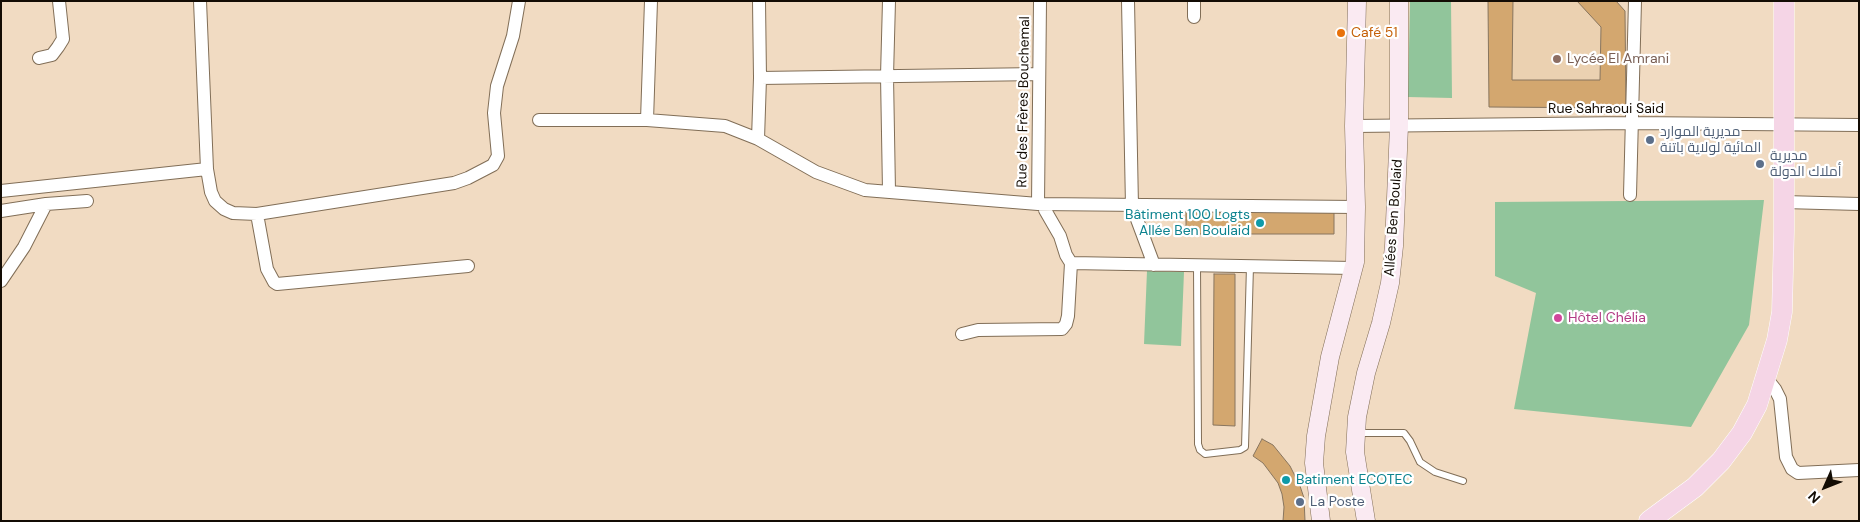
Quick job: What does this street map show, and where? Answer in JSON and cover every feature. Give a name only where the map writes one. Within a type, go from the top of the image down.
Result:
[{"type":"main road","points":[[1321,521],[1314,462],[1316,436],[1330,357],[1355,262],[1354,126],[1358,1]]},
{"type":"main road","name":"Allées Ben Boulaid","points":[[1366,521],[1355,452],[1357,417],[1366,372],[1381,323],[1393,256],[1397,210],[1399,126],[1399,1]]},
{"type":"main road","points":[[1649,521],[1695,487],[1721,461],[1742,433],[1757,405],[1777,340],[1782,312],[1785,123],[1784,1]]},
{"type":"street","points":[[39,58],[52,55],[63,39],[59,1]]},
{"type":"street","points":[[200,1],[207,168],[211,192],[215,201],[224,210],[233,213],[257,214],[454,183],[468,178],[493,164],[498,156],[494,113],[497,86],[513,36],[519,1]]},
{"type":"street","points":[[647,120],[651,1]]},
{"type":"street","points":[[758,139],[760,78],[759,1]]},
{"type":"street","points":[[889,1],[886,76],[889,192]]},
{"type":"street","name":"Rue des Frères Bouchemal","points":[[1040,1],[1041,207]]},
{"type":"street","points":[[1128,1],[1132,206],[1154,265]]},
{"type":"street","points":[[1194,1],[1194,17]]},
{"type":"street","points":[[1630,194],[1630,123],[1635,1]]},
{"type":"street","points":[[760,78],[1039,74]]},
{"type":"street","points":[[539,120],[647,120],[724,126],[758,139],[816,172],[866,190],[1041,207],[1356,207]]},
{"type":"street","name":"Rue Sahraoui Said","points":[[1354,126],[1630,123],[1859,124]]},
{"type":"street","points":[[1,191],[207,168]]},
{"type":"street","points":[[1,211],[46,204],[87,201]]},
{"type":"street","points":[[1784,202],[1859,204]]},
{"type":"street","points":[[1,281],[24,248],[46,204]]},
{"type":"street","points":[[962,334],[978,330],[1062,328],[1066,324],[1071,263],[1066,255],[1060,236],[1041,207]]},
{"type":"street","points":[[257,214],[267,269],[277,284],[468,266]]},
{"type":"street","points":[[1071,263],[1353,268]]},
{"type":"street","points":[[1766,379],[1776,389],[1780,398],[1786,457],[1792,469],[1798,473],[1859,470]]},
{"type":"lane","points":[[1197,266],[1198,444],[1200,450],[1205,454],[1240,450],[1245,447],[1250,266]]},
{"type":"lane","points":[[1356,433],[1404,433],[1420,462],[1435,472],[1463,481]]},
{"type":"shaded area","name":"Lycée El Amrani","points":[[1488,1],[1616,1],[1625,11],[1626,108],[1489,107]]},
{"type":"green space","points":[[1410,1],[1451,1],[1452,98],[1408,97]]},
{"type":"green space","points":[[1764,200],[1749,325],[1691,427],[1514,409],[1536,293],[1495,276],[1495,202]]},
{"type":"green space","points":[[1147,271],[1184,272],[1181,346],[1144,344]]},
{"type":"building","points":[[1488,1],[1513,1],[1512,80],[1600,80],[1601,27],[1577,1],[1616,1],[1625,11],[1626,108],[1489,107]]},
{"type":"building","name":"Bâtiment 100 Logts Allée Ben Boulaid","points":[[1186,212],[1334,212],[1334,234],[1186,234]]},
{"type":"building","name":"Bâtiment 100 Logts Allée Ben Boulaid","points":[[1214,274],[1235,274],[1235,426],[1213,425]]},
{"type":"building","name":"Batiment ECOTEC","points":[[1262,439],[1273,445],[1290,466],[1304,498],[1305,521],[1283,521],[1284,507],[1278,483],[1263,463],[1253,456]]},
{"type":"place","name":"Café 51","points":[[1341,33]]},
{"type":"place","name":"Lycée El Amrani","points":[[1557,59]]},
{"type":"place","name":"مديرية الموارد المائية لولاية باتنة","points":[[1650,140]]},
{"type":"place","name":"مديرية أملاك الدولة","points":[[1760,164]]},
{"type":"place","name":"Bâtiment 100 Logts Allée Ben Boulaid","points":[[1260,223]]},
{"type":"place","name":"Hôtel Chélia","points":[[1558,318]]},
{"type":"place","name":"Batiment ECOTEC","points":[[1286,480]]},
{"type":"place","name":"La Poste","points":[[1300,502]]}]
